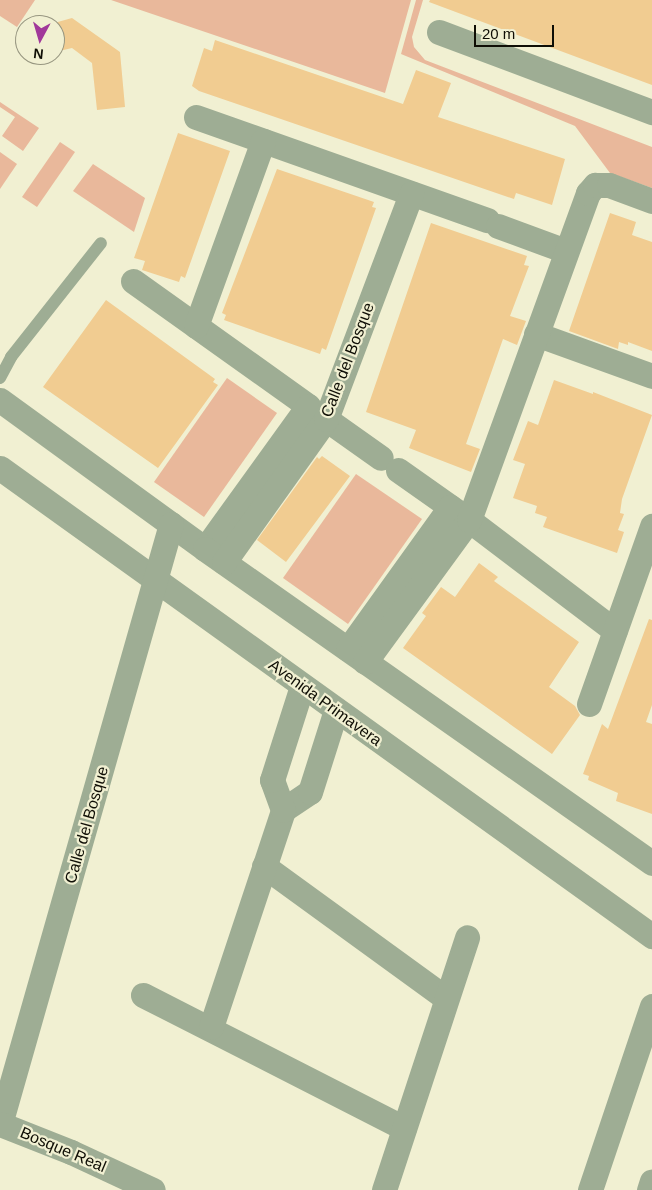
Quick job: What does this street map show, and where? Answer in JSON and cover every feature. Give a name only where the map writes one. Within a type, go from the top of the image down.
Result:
[{"type":"street","points":[[439,32],[652,112]]},
{"type":"street","points":[[196,117],[566,251]]},
{"type":"street","points":[[196,326],[263,141]]},
{"type":"street","points":[[357,655],[460,513],[536,334],[588,193],[595,185],[609,185],[652,201]]},
{"type":"street","name":"Calle del Bosque","points":[[215,556],[317,413],[411,194]]},
{"type":"street","points":[[133,281],[460,513],[615,631]]},
{"type":"street","points":[[536,334],[652,376]]},
{"type":"street","points":[[0,400],[215,556],[652,863]]},
{"type":"street","name":"Avenida Primavera","points":[[0,468],[156,582],[652,936]]},
{"type":"street","name":"Calle del Bosque","points":[[0,1124],[171,524]]},
{"type":"street","points":[[588,704],[652,526]]},
{"type":"street","points":[[211,1027],[282,810],[272,780],[302,686]]},
{"type":"street","points":[[282,810],[310,792],[336,710]]},
{"type":"street","points":[[264,866],[446,998]]},
{"type":"street","points":[[384,1190],[467,937]]},
{"type":"street","points":[[143,995],[211,1027],[404,1128]]},
{"type":"street","points":[[590,1190],[652,1006]]},
{"type":"street","name":"Bosque Real","points":[[0,1124],[71,1152],[153,1190]]},
{"type":"street","points":[[649,1190],[652,1181]]},
{"type":"lane","points":[[0,378],[11,357],[101,244]]},
{"type":"shaded area","points":[[0,0],[35,0],[25,15],[15,15],[15,26],[0,16]]},
{"type":"shaded area","points":[[111,0],[411,0],[385,93]]},
{"type":"shaded area","points":[[416,0],[423,0],[412,37],[414,47],[425,60],[652,147],[652,188],[610,173],[575,126],[401,54]]},
{"type":"shaded area","points":[[0,102],[39,128],[23,151],[2,136],[15,117],[0,107]]},
{"type":"shaded area","points":[[60,142],[75,152],[37,207],[22,197]]},
{"type":"shaded area","points":[[0,152],[17,164],[0,189]]},
{"type":"shaded area","points":[[93,164],[145,198],[134,232],[73,191]]},
{"type":"shaded area","points":[[227,378],[277,413],[204,517],[154,482]]},
{"type":"shaded area","points":[[356,474],[422,519],[348,624],[283,578]]},
{"type":"building","points":[[430,0],[652,0],[652,85],[429,2]]},
{"type":"building","points":[[72,18],[120,52],[125,107],[97,110],[92,63],[72,48],[65,50],[65,20]]},
{"type":"building","points":[[215,40],[403,104],[416,70],[451,83],[438,117],[565,159],[552,205],[516,193],[514,199],[199,91],[192,86],[204,48],[212,51]]},
{"type":"building","points":[[178,133],[230,151],[185,278],[181,276],[179,282],[142,270],[145,261],[134,258]]},
{"type":"building","points":[[277,169],[374,202],[372,207],[376,208],[326,350],[322,348],[320,354],[224,320],[226,315],[222,313]]},
{"type":"building","points":[[610,213],[636,222],[632,235],[652,242],[652,351],[628,342],[628,345],[619,342],[618,349],[569,331]]},
{"type":"building","points":[[431,223],[527,256],[524,265],[529,266],[510,316],[526,321],[517,345],[503,339],[466,444],[480,449],[471,472],[409,448],[416,430],[366,412]]},
{"type":"building","points":[[106,300],[215,379],[213,382],[218,385],[158,468],[43,387]]},
{"type":"building","points":[[554,380],[593,394],[593,392],[652,415],[622,499],[620,513],[624,514],[618,530],[624,532],[617,553],[543,527],[547,517],[535,513],[537,506],[513,498],[525,464],[513,460],[528,421],[538,425]]},
{"type":"building","points":[[322,456],[350,476],[286,562],[257,540],[317,457],[319,459]]},
{"type":"building","points":[[479,563],[498,577],[494,581],[579,642],[549,687],[575,706],[580,715],[552,754],[403,648],[426,616],[422,613],[441,587],[455,597]]},
{"type":"building","points":[[649,619],[652,620],[652,705],[646,722],[652,724],[652,814],[616,801],[618,793],[588,780],[589,776],[583,774],[602,724],[608,729]]}]
